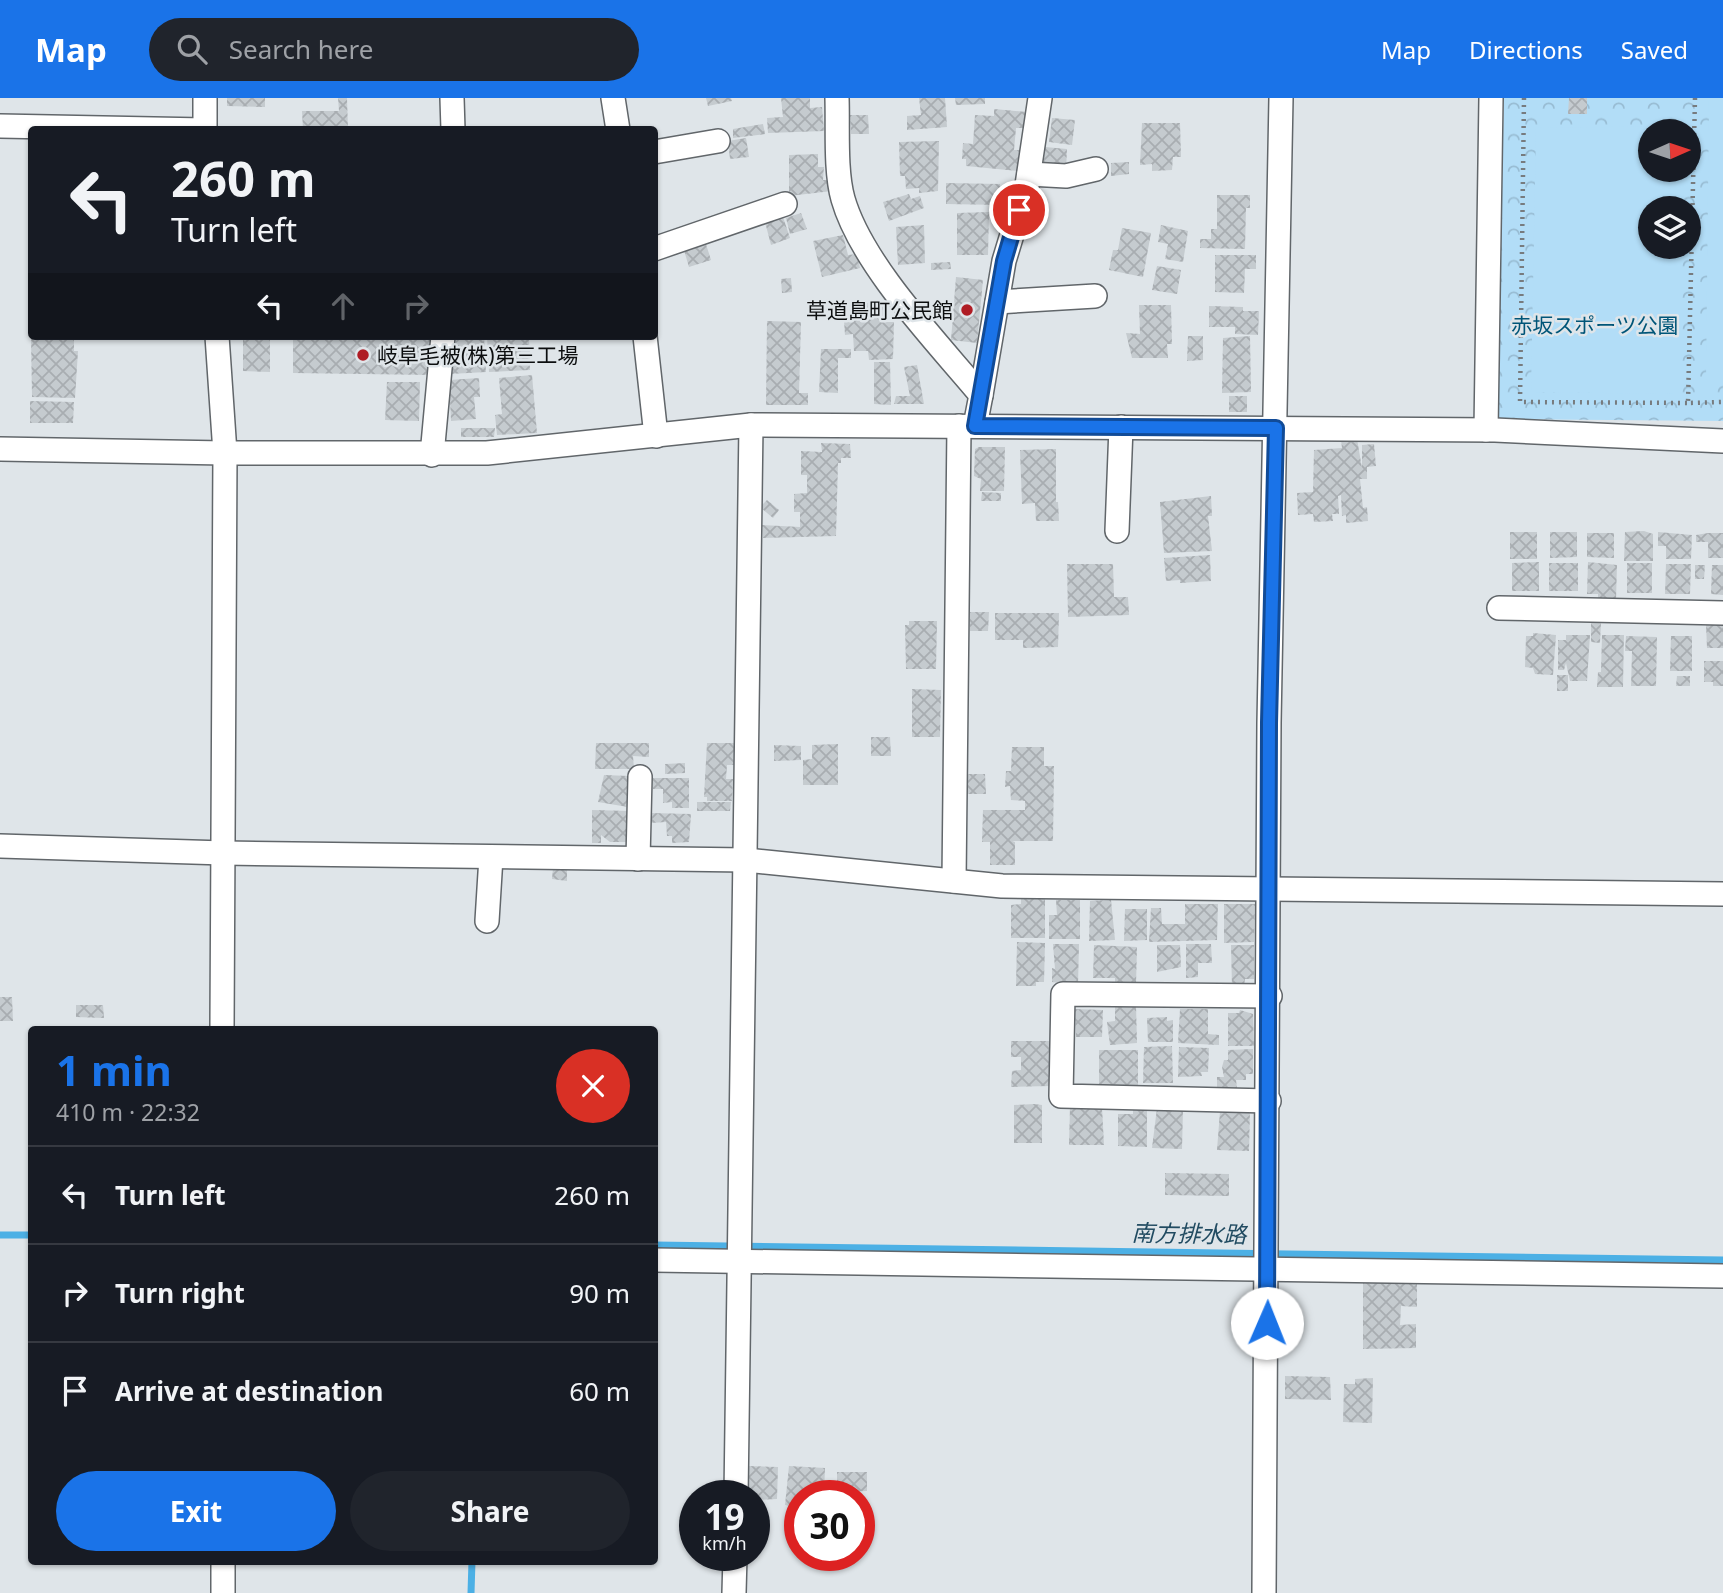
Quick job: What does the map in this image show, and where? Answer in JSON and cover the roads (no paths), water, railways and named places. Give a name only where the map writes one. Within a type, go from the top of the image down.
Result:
[{"type":"street","points":[[205,98],[205,126]]},
{"type":"street","points":[[452,98],[453,126]]},
{"type":"street","points":[[613,98],[617,126]]},
{"type":"street","points":[[837,98],[842,196],[852,225],[892,286],[981,396]]},
{"type":"street","points":[[954,881],[967,426],[981,396],[1004,261],[1029,174],[1041,98]]},
{"type":"street","points":[[1264,1593],[1270,996],[1269,723],[1281,98]]},
{"type":"street","points":[[1486,430],[1491,98]]},
{"type":"street","points":[[0,126],[28,126]]},
{"type":"street","points":[[658,151],[718,141]]},
{"type":"street","points":[[1029,174],[1066,176],[1096,169]]},
{"type":"street","points":[[658,247],[785,204]]},
{"type":"street","points":[[997,302],[1096,296]]},
{"type":"street","points":[[217,340],[225,453],[222,1026]]},
{"type":"street","points":[[432,455],[443,340]]},
{"type":"street","points":[[645,340],[656,436]]},
{"type":"street","points":[[0,449],[432,455],[488,453],[751,425],[1486,430],[1723,441]]},
{"type":"street","points":[[736,1480],[751,425]]},
{"type":"street","points":[[1117,531],[1121,427]]},
{"type":"street","points":[[1499,608],[1723,613]]},
{"type":"street","points":[[638,859],[640,777]]},
{"type":"street","points":[[0,846],[224,853],[746,860],[1002,886],[1723,894]]},
{"type":"street","points":[[487,921],[491,857]]},
{"type":"street","points":[[1269,1101],[1061,1096],[1063,994],[1270,996]]},
{"type":"street","points":[[658,1260],[740,1259],[1723,1276]]},
{"type":"street","points":[[223,1565],[223,1593]]},
{"type":"street","points":[[734,1593],[735,1571]]},
{"type":"waterway","name":"南方排水路","points":[[0,1235],[28,1235]]},
{"type":"waterway","name":"南方排水路","points":[[658,1245],[1723,1260]]},
{"type":"waterway","points":[[471,1593],[472,1565]]},
{"type":"place","name":"草道島町公民館","points":[[967,310]]},
{"type":"place","name":"岐阜毛被(株)第三工場","points":[[363,355]]},
{"type":"park label","name":"赤坂スポーツ公園","points":[[1595,325]]}]
